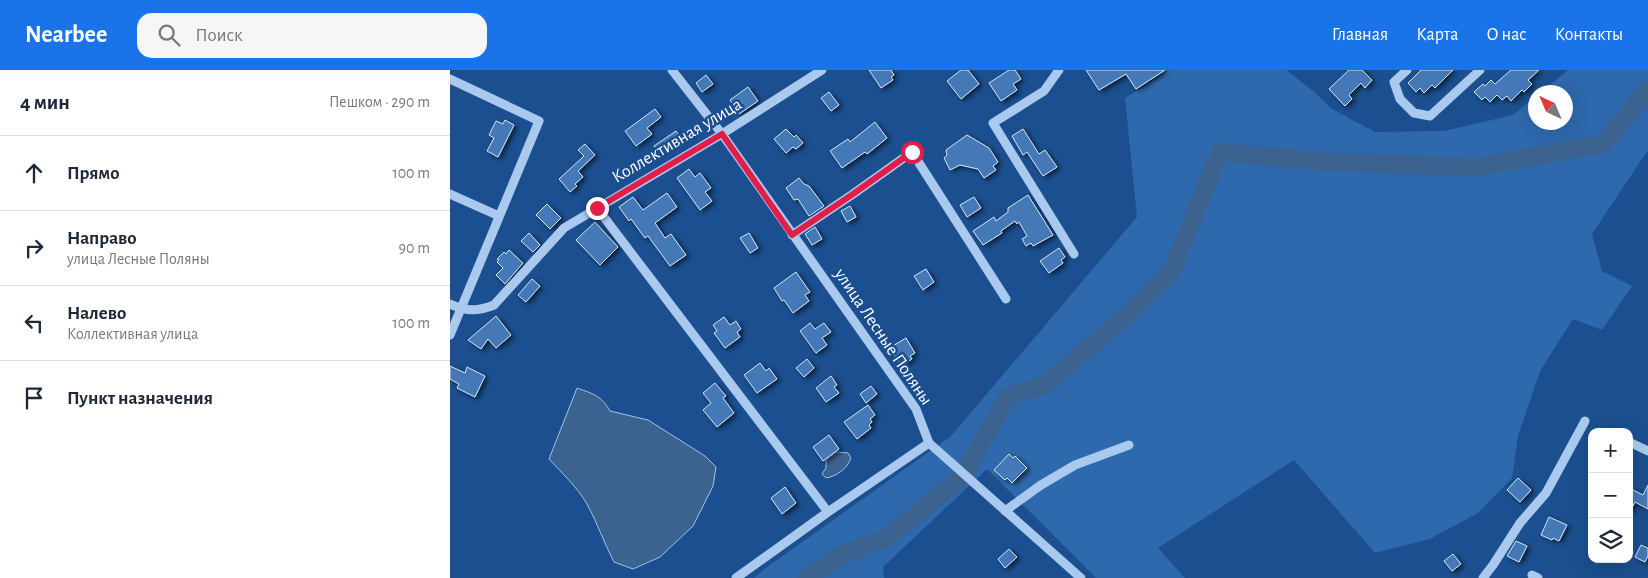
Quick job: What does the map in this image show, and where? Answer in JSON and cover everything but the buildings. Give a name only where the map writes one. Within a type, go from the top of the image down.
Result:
[{"type":"street","name":"улица Лесные Поляны","points":[[672,70],[722,134],[916,410],[929,443],[1005,512],[1069,575],[1081,578]]},
{"type":"street","name":"Коллективная улица","points":[[461,309],[481,310],[494,305],[564,228],[722,134],[822,70]]},
{"type":"street","points":[[1059,70],[1044,92],[993,123],[1074,254]]},
{"type":"street","points":[[1407,70],[1394,82],[1400,99],[1414,113],[1430,116],[1480,70]]},
{"type":"street","points":[[450,79],[539,120],[450,335]]},
{"type":"street","points":[[792,235],[912,152],[1006,299]]},
{"type":"street","points":[[450,194],[500,216]]},
{"type":"street","points":[[597,208],[828,512]]},
{"type":"street","points":[[450,304],[461,309]]},
{"type":"street","points":[[1483,578],[1520,522],[1546,493],[1586,420]]},
{"type":"street","points":[[736,578],[929,443]]},
{"type":"street","points":[[1633,444],[1648,451]]},
{"type":"street","points":[[1005,512],[1041,486],[1075,465],[1129,445]]},
{"type":"shaded area","points":[[1166,70],[1286,70],[1332,109],[1375,132],[1444,131],[1513,115],[1528,103],[1528,130],[1573,130],[1573,85],[1550,85],[1568,70],[1648,70],[1648,150],[1592,234],[1602,271],[1632,286],[1602,330],[1573,319],[1540,371],[1518,436],[1512,478],[1478,513],[1430,539],[1375,553],[1294,460],[1158,548],[1185,578],[1096,578],[987,469],[883,567],[884,578],[754,578],[951,436],[1137,217],[1125,98],[1167,72]]},
{"type":"shaded area","points":[[577,388],[600,398],[610,411],[648,420],[705,456],[716,467],[713,486],[693,526],[660,557],[633,569],[614,562],[587,504],[574,486],[549,459]]},
{"type":"shaded area","points":[[837,452],[848,453],[851,458],[841,471],[834,476],[826,478],[822,474],[826,468],[826,460]]},
{"type":"waterway","points":[[807,578],[843,554],[887,538],[964,475],[1008,396],[1045,385],[1125,317],[1171,272],[1220,152],[1330,162],[1476,167],[1603,144],[1648,90]]},
{"type":"route","points":[[597,208],[722,134],[792,235],[912,152]]}]
